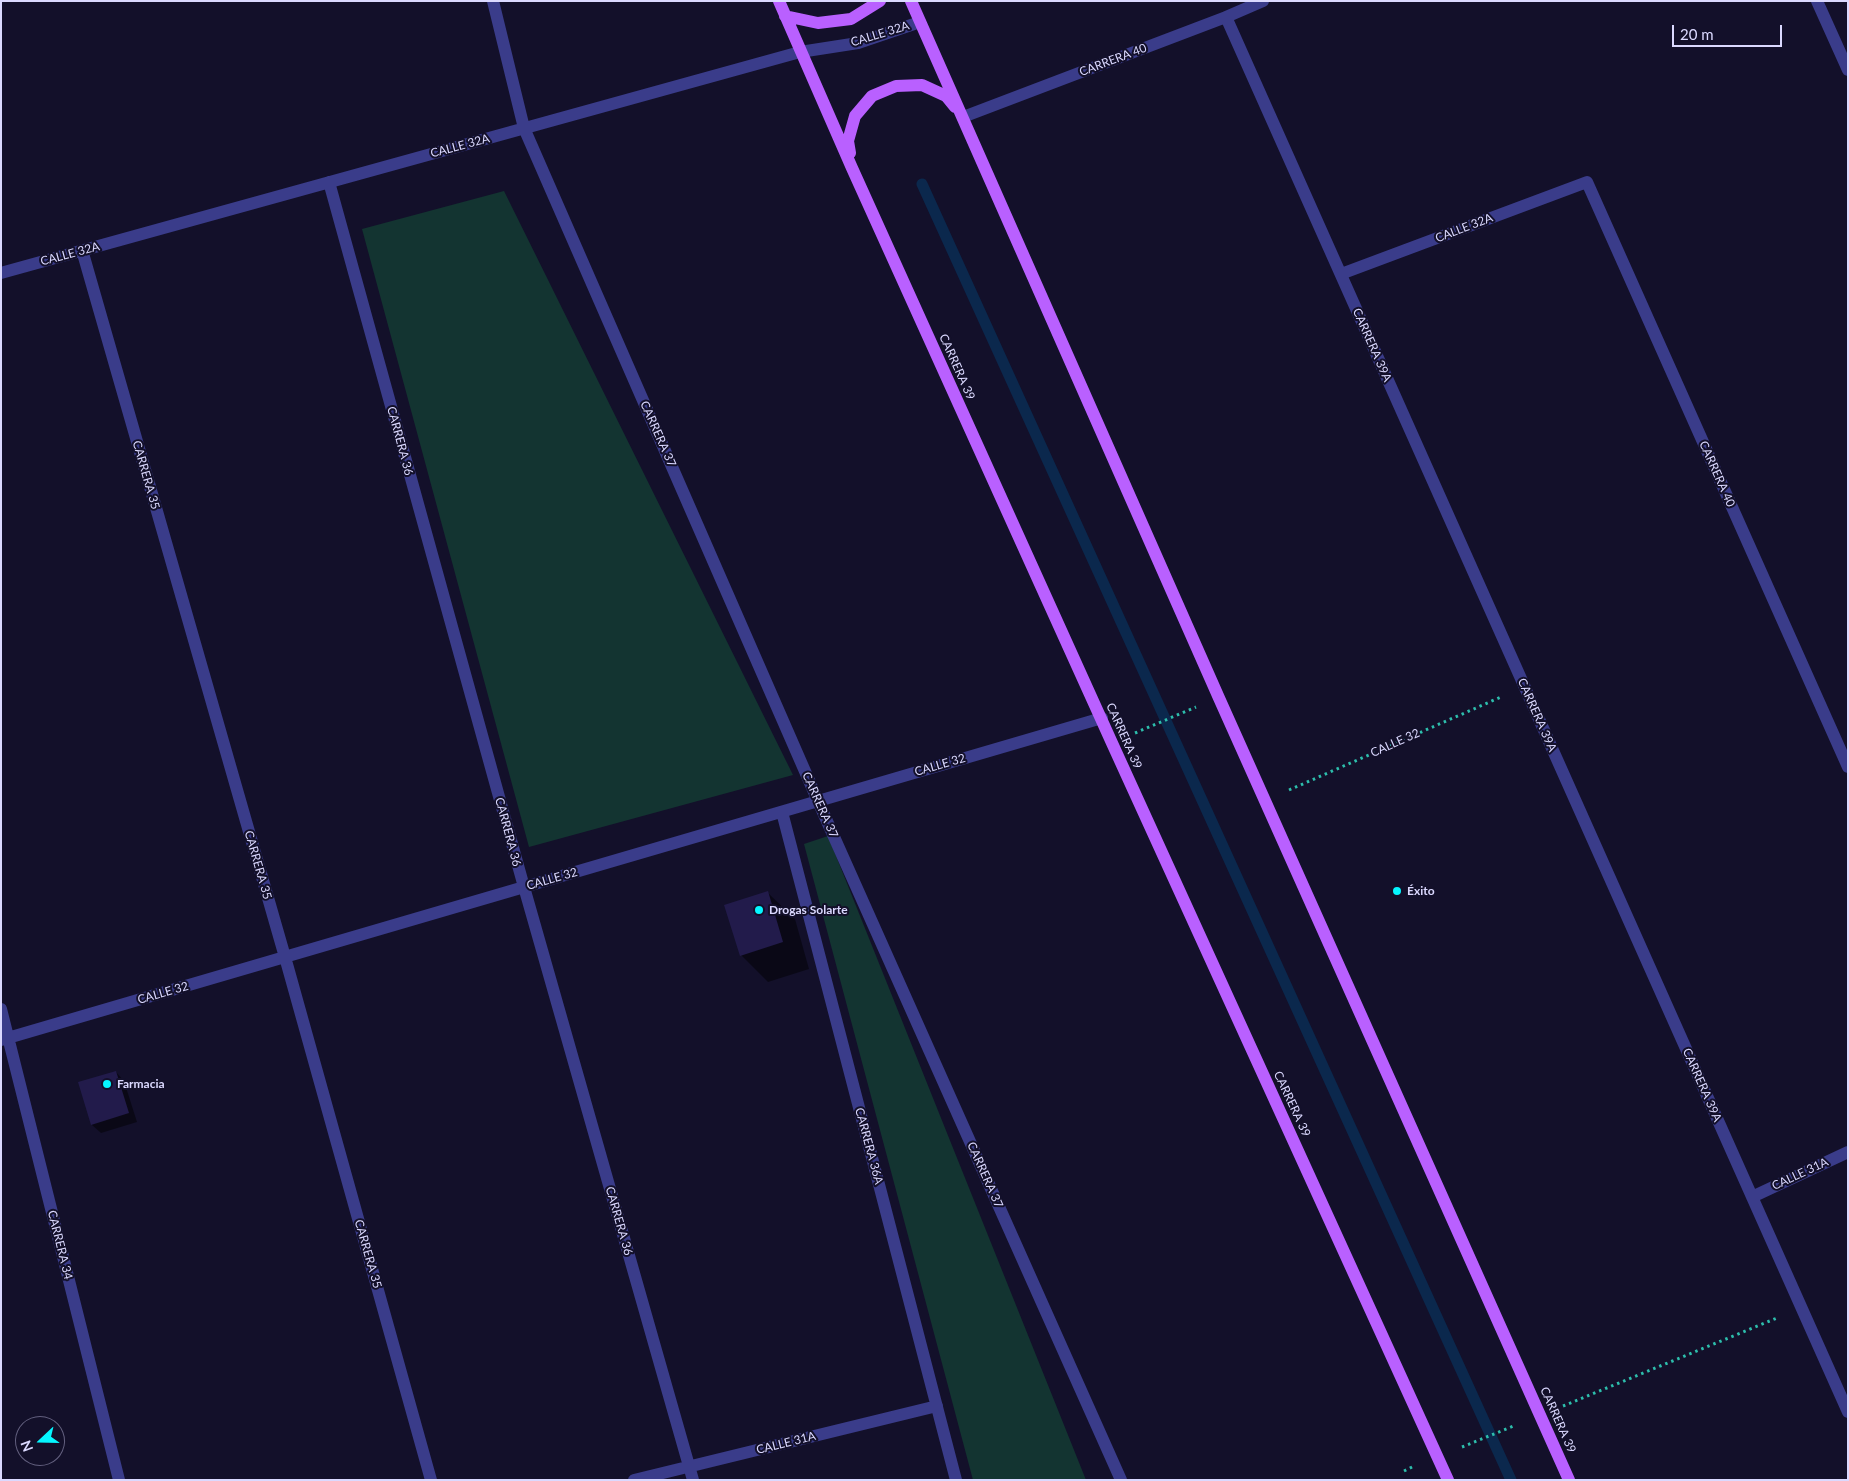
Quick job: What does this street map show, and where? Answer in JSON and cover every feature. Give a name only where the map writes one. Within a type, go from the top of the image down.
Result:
[{"type":"main road","name":"CARRERA 39","points":[[779,1],[852,168],[1448,1480]]},
{"type":"main road","points":[[785,16],[818,24],[851,19],[880,1]]},
{"type":"main road","name":"CARRERA 39","points":[[911,1],[1569,1480]]},
{"type":"main road","points":[[852,168],[848,141],[855,116],[872,96],[896,86],[922,85],[946,96],[963,117]]},
{"type":"street","name":"CARRERA 37","points":[[493,1],[524,128],[818,801],[1121,1480]]},
{"type":"street","name":"CARRERA 40","points":[[963,117],[1226,17],[1263,1]]},
{"type":"street","points":[[1817,1],[1848,70]]},
{"type":"street","name":"CARRERA 39A","points":[[1226,17],[1848,1412]]},
{"type":"street","name":"CALLE 32A","points":[[1,273],[800,52],[858,43],[920,22]]},
{"type":"street","name":"CARRERA 36","points":[[329,182],[524,887],[692,1473]]},
{"type":"street","name":"CALLE 32A","points":[[1341,274],[1587,182]]},
{"type":"street","name":"CARRERA 40","points":[[1587,182],[1848,767]]},
{"type":"street","name":"CARRERA 35","points":[[82,250],[285,957],[431,1480]]},
{"type":"street","name":"CALLE 32","points":[[5,1039],[1102,718]]},
{"type":"street","name":"CARRERA 36A","points":[[782,812],[956,1480]]},
{"type":"street","name":"CARRERA 34","points":[[1,1009],[5,1039],[119,1480]]},
{"type":"street","name":"CALLE 31A","points":[[1752,1197],[1848,1152]]},
{"type":"street","name":"CALLE 31A","points":[[634,1480],[692,1473],[937,1406]]},
{"type":"path","name":"CALLE 32","points":[[1265,800],[1525,687]]},
{"type":"path","points":[[1143,730],[1183,713]]},
{"type":"path","points":[[1540,1415],[1801,1308]]},
{"type":"path","points":[[1460,1448],[1512,1427]]},
{"type":"green space","points":[[504,191],[793,775],[529,847],[362,229]]},
{"type":"green space","points":[[828,836],[1086,1480],[973,1480],[804,844]]},
{"type":"building","points":[[768,891],[783,942],[740,956],[724,905]]},
{"type":"building","points":[[116,1071],[129,1113],[91,1125],[78,1082]]},
{"type":"waterway","points":[[922,184],[1511,1480]]},
{"type":"place","name":"Éxito","points":[[1397,891]]},
{"type":"place","name":"Drogas Solarte","points":[[759,910]]},
{"type":"place","name":"Farmacia","points":[[107,1084]]}]
